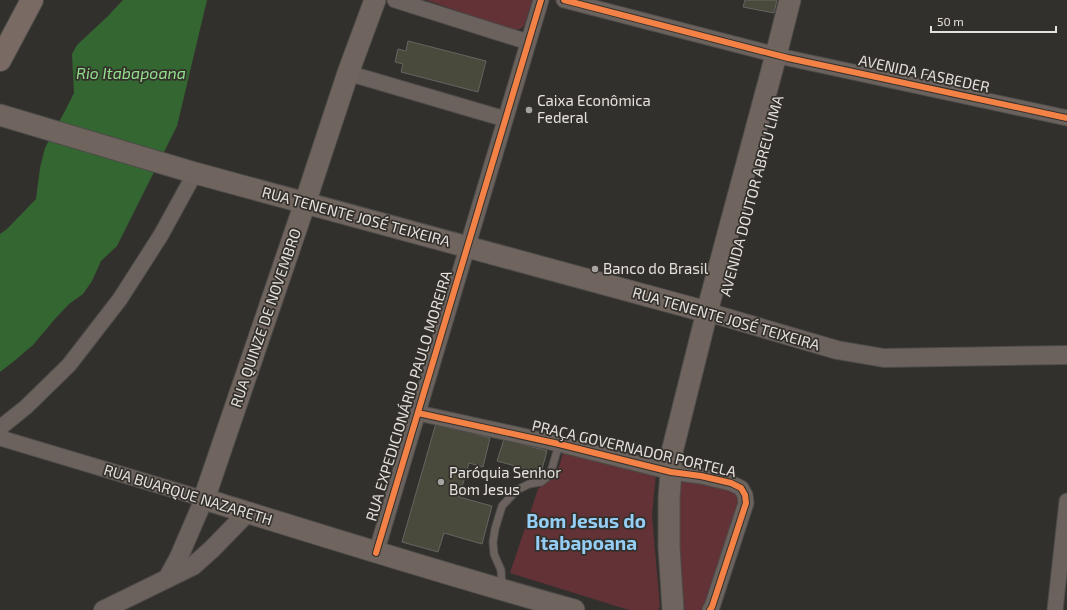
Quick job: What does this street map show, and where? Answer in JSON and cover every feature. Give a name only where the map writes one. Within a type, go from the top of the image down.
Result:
[{"type":"main road","points":[[0,60],[32,0]]},
{"type":"main road","name":"RUA QUINZE DE NOVEMBRO","points":[[204,499],[348,73],[375,0]]},
{"type":"main road","name":"AVENIDA DOUTOR ABREU LIMA","points":[[782,56],[790,0]]},
{"type":"main road","name":"AVENIDA DOUTOR ABREU LIMA","points":[[671,472],[671,456],[714,314],[782,56],[803,0]]},
{"type":"main road","name":"RUA TENENTE JOSÉ TEIXEIRA","points":[[0,114],[195,173],[714,314]]},
{"type":"main road","name":"PRAÇA GOVERNADOR PORTELA","points":[[671,472],[669,498],[669,546],[673,610]]},
{"type":"main road","name":"RUA BUARQUE NAZARETH","points":[[204,499],[376,552]]},
{"type":"main road","points":[[376,552],[574,610]]},
{"type":"street","points":[[395,0],[528,42]]},
{"type":"street","name":"RUA EXPEDICIONÁRIO PAULO MOREIRA","points":[[376,552],[506,119],[540,0]]},
{"type":"street","name":"AVENIDA FASBEDER","points":[[564,0],[782,56],[1067,118]]},
{"type":"street","points":[[348,73],[506,119]]},
{"type":"street","points":[[0,428],[26,407],[69,365],[120,300],[161,235],[195,173]]},
{"type":"street","name":"RUA TENENTE JOSÉ TEIXEIRA","points":[[714,314],[837,350],[884,358],[1067,355]]},
{"type":"street","name":"PRAÇA GOVERNADOR PORTELA","points":[[418,413],[559,444],[671,472],[731,482],[741,488],[745,495],[746,503],[710,610]]},
{"type":"street","name":"RUA BUARQUE NAZARETH","points":[[0,438],[204,499]]},
{"type":"street","points":[[167,579],[179,557],[204,499]]},
{"type":"street","points":[[1055,610],[1063,580],[1067,501]]},
{"type":"street","points":[[103,610],[193,566],[248,512]]},
{"type":"lane","points":[[503,590],[501,570],[494,554],[493,542],[494,529],[502,506],[517,490],[529,484],[541,482],[550,475],[559,444]]},
{"type":"shaded area","points":[[426,0],[532,1],[524,26],[520,29],[514,30]]},
{"type":"shaded area","points":[[564,449],[656,474],[652,515],[660,607],[658,610],[629,610],[510,573],[538,489],[554,476],[559,467]]},
{"type":"shaded area","points":[[683,477],[731,486],[741,497],[705,606],[701,610],[685,610],[678,579],[678,495]]},
{"type":"water","name":"Rio Itabapoana","points":[[123,0],[207,0],[177,126],[117,246],[101,261],[92,281],[83,294],[69,304],[33,345],[0,372],[0,234],[7,229],[36,199],[40,168],[45,148],[74,93],[72,54],[77,45]]},
{"type":"building","points":[[745,0],[777,0],[774,13],[743,7]]},
{"type":"building","points":[[408,41],[486,61],[478,92],[401,72],[403,64],[395,62],[398,49],[406,51]]},
{"type":"building","name":"Paróquia Senhor Bom Jesus","points":[[436,423],[490,438],[483,467],[469,463],[459,497],[492,506],[482,544],[444,533],[438,552],[402,542]]},
{"type":"building","points":[[504,439],[547,451],[541,473],[497,461]]},
{"type":"cycle path","points":[[376,553],[541,0]]},
{"type":"cycle path","points":[[564,0],[788,58],[1067,118]]},
{"type":"cycle path","points":[[418,413],[559,444],[671,472],[701,476],[731,483],[741,488],[745,495],[746,503],[710,610]]},
{"type":"place","name":"Caixa Econômica Federal","points":[[529,110]]},
{"type":"place","name":"Banco do Brasil","points":[[595,269]]},
{"type":"place","name":"Paróquia Senhor Bom Jesus","points":[[441,482]]},
{"type":"district","name":"Bom Jesus do Itabapoana","points":[[586,532]]}]
